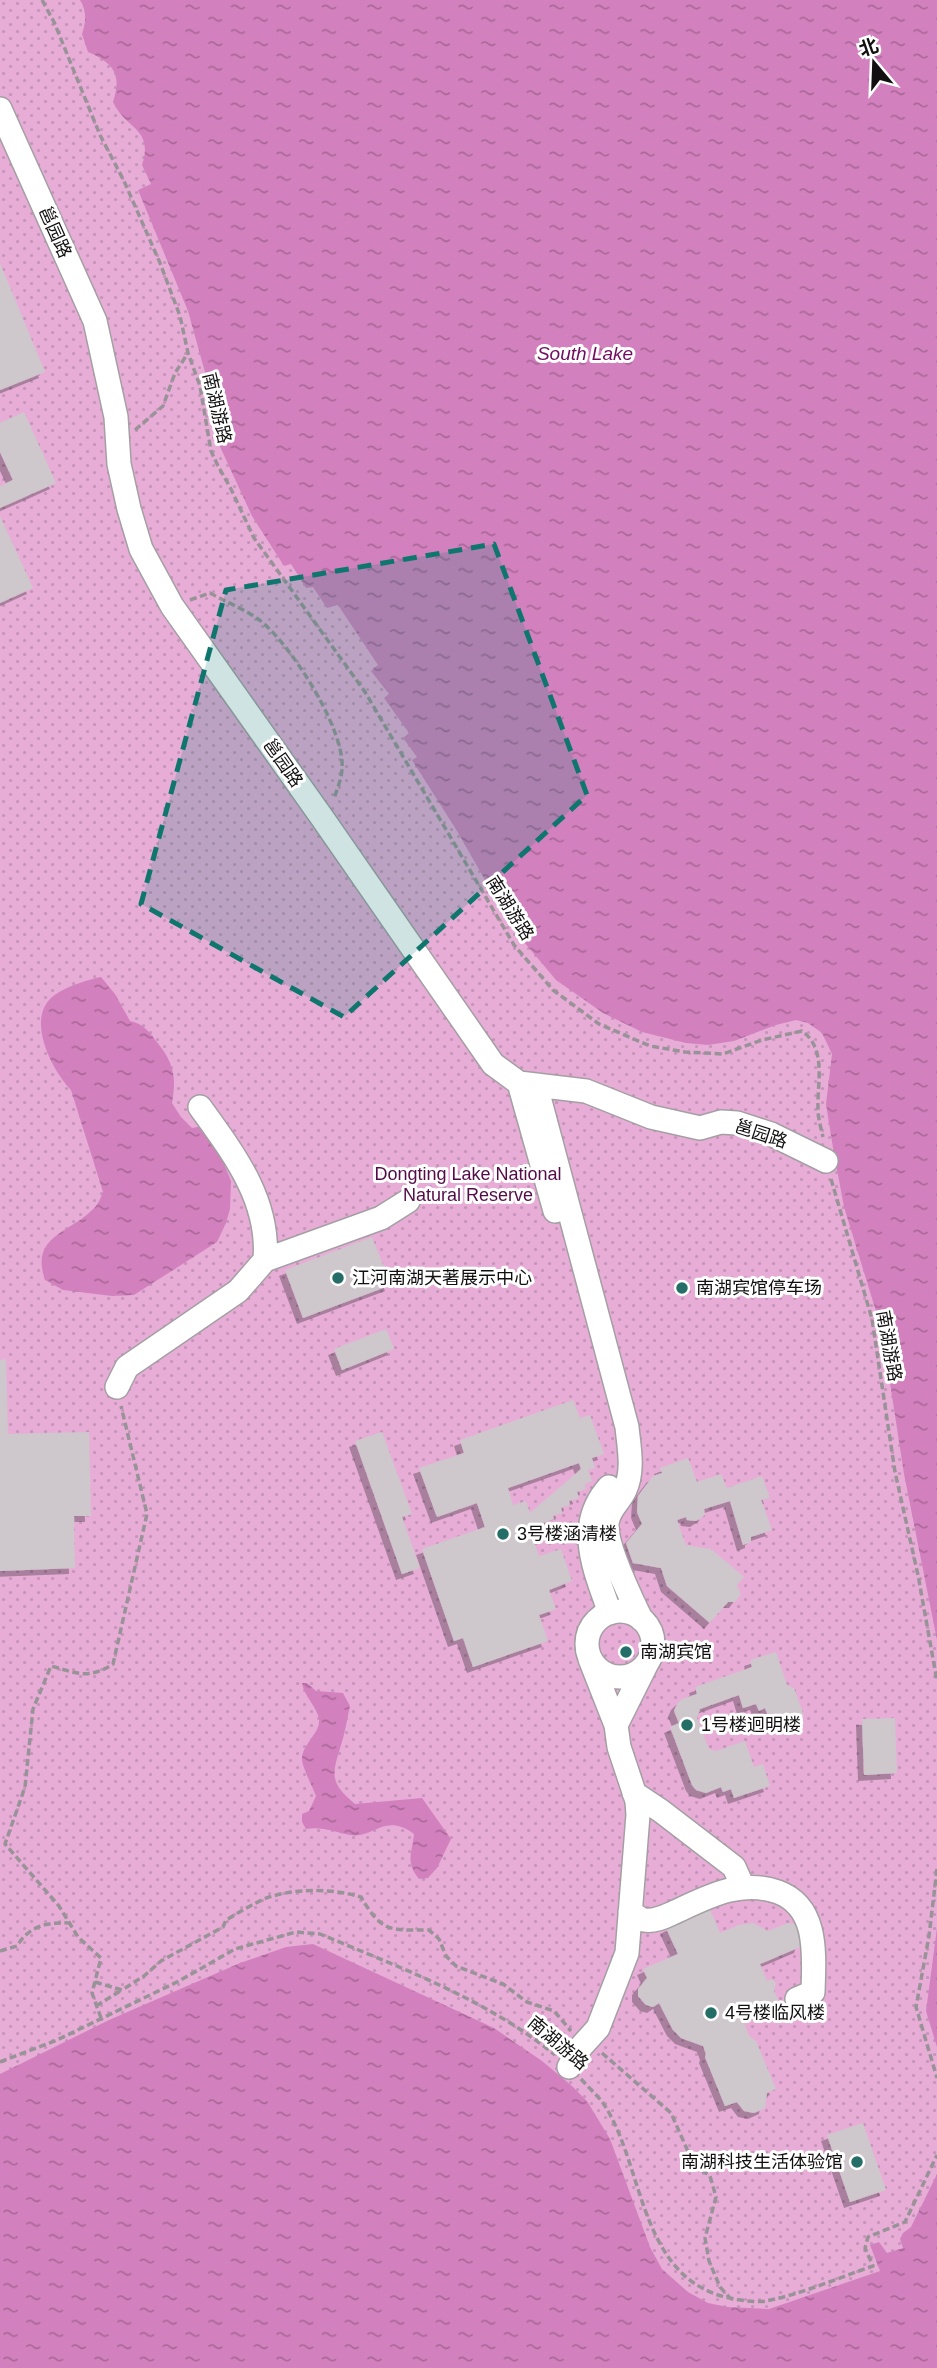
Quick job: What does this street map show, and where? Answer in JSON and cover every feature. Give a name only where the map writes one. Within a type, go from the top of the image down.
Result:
[{"type":"street","name":"邕园路","points":[[0,109],[95,321],[116,417],[119,464],[141,549],[172,606],[493,1064],[528,1085],[586,1091],[651,1118],[700,1128],[721,1122],[737,1123],[771,1133],[826,1161]]},
{"type":"street","points":[[528,1085],[617,1446],[615,1481],[604,1493],[591,1518],[589,1538],[590,1552],[610,1613]]},
{"type":"street","points":[[528,1085],[627,1427],[631,1474],[624,1494],[610,1509],[607,1526],[626,1586],[652,1637],[650,1657],[615,1726]]},
{"type":"street","points":[[200,1107],[227,1145],[254,1191],[266,1241],[265,1260]]},
{"type":"street","points":[[117,1387],[127,1367],[238,1291],[265,1260],[380,1218],[408,1201]]},
{"type":"street","points":[[578,2052],[598,2028],[627,1953],[638,1815],[615,1726],[586,1648],[592,1626],[600,1618],[621,1611],[641,1619]]},
{"type":"street","points":[[590,1659],[596,1668],[617,1677],[637,1672],[650,1657]]},
{"type":"street","points":[[634,1793],[662,1811],[734,1867],[743,1886]]},
{"type":"street","points":[[630,1912],[643,1920],[660,1919],[726,1890],[743,1886],[768,1889],[786,1895],[799,1905],[812,1932],[813,1992],[797,1999]]},
{"type":"path","name":"南湖游路","points":[[43,0],[100,135],[124,181],[160,263],[180,316],[188,353],[200,386],[211,451],[254,538],[365,692],[514,945],[553,990],[599,1024],[650,1046],[685,1052],[723,1054],[762,1040],[802,1031],[811,1037],[818,1050],[818,1110],[826,1161],[872,1319],[895,1472],[918,1575],[937,1681]]},
{"type":"path","points":[[118,445],[163,407],[176,373],[188,353]]},
{"type":"path","points":[[172,606],[210,593],[259,620],[287,648],[325,708],[343,767],[334,800],[323,819]]},
{"type":"path","points":[[100,2018],[92,1993],[101,1958],[78,1937],[59,1906],[5,1844],[25,1787],[33,1709],[51,1665],[84,1675],[100,1672],[113,1664],[128,1606],[146,1514],[117,1387]]},
{"type":"path","points":[[937,1870],[916,2007],[937,2078]]},
{"type":"path","points":[[96,2006],[161,1961],[223,1927],[226,1920],[263,1900],[285,1893],[348,1893],[361,1897],[374,1919],[398,1930],[429,1930],[439,1938],[446,1956],[456,1966],[503,1984],[527,2002],[554,2011],[569,2026],[578,2052],[671,2113],[694,2165],[710,2176],[716,2197],[705,2238],[709,2261],[720,2287],[730,2299]]},
{"type":"path","points":[[0,1951],[17,1946],[23,1936],[42,1924],[69,1923]]},
{"type":"path","name":"南湖游路","points":[[0,2062],[57,2040],[178,1981],[235,1949],[296,1932],[320,1934],[480,2005],[530,2035],[578,2052],[617,2133],[661,2246],[692,2280],[711,2292],[730,2299],[763,2301],[873,2266],[865,2248],[868,2237],[905,2222],[937,2155]]},
{"type":"path","points":[[95,1982],[122,1990]]},
{"type":"highlighted area","points":[[494,544],[587,795],[344,1017],[141,904],[226,590]]},
{"type":"green space","name":"Dongting Lake National Natural Reserve","points":[[0,0],[937,0],[937,2368],[0,2368]]},
{"type":"water","name":"South Lake","points":[[80,0],[937,0],[937,1640],[904,1474],[882,1331],[844,1207],[826,1104],[832,1054],[822,1033],[808,1023],[796,1020],[734,1041],[708,1045],[686,1043],[642,1032],[603,1013],[556,980],[513,929],[457,831],[412,760],[417,757],[403,738],[409,733],[384,698],[389,694],[371,671],[378,665],[338,605],[327,608],[313,587],[306,588],[291,564],[284,566],[252,516],[216,438],[208,383],[188,311],[138,190],[151,184],[142,165],[145,153],[142,136],[113,102],[117,84],[114,71],[104,61],[88,52],[82,34],[85,17]]},
{"type":"water","points":[[101,977],[115,994],[130,1021],[148,1031],[162,1048],[174,1077],[172,1103],[192,1128],[202,1126],[223,1161],[231,1181],[230,1209],[217,1242],[134,1295],[112,1296],[63,1290],[45,1280],[42,1265],[43,1253],[48,1243],[87,1215],[96,1206],[103,1192],[71,1090],[57,1071],[45,1046],[41,1021],[50,999],[60,991]]},
{"type":"water","points":[[302,1683],[307,1683],[316,1691],[343,1693],[350,1706],[335,1771],[335,1778],[341,1790],[355,1804],[422,1798],[451,1839],[437,1868],[428,1878],[419,1879],[412,1868],[410,1858],[414,1834],[404,1828],[387,1826],[358,1835],[306,1829],[302,1814],[309,1811],[316,1796],[302,1760],[319,1719]]},
{"type":"water","points":[[937,1928],[937,2047],[926,2011]]},
{"type":"water","points":[[313,1944],[494,2028],[542,2061],[572,2086],[587,2101],[610,2139],[650,2247],[662,2269],[688,2292],[708,2303],[769,2309],[880,2271],[870,2245],[879,2242],[887,2253],[903,2248],[900,2239],[911,2227],[937,2174],[937,2368],[0,2368],[0,2074],[109,2020],[240,1963],[286,1947]]},
{"type":"building","points":[[0,263],[45,372],[0,390]]},
{"type":"building","points":[[24,412],[56,483],[0,508],[0,486],[13,480],[0,452],[0,423]]},
{"type":"building","points":[[0,516],[33,588],[0,603]]},
{"type":"building","name":"江河南湖天著展示中心","points":[[372,1237],[391,1285],[303,1318],[285,1270]]},
{"type":"building","points":[[386,1329],[394,1349],[342,1370],[334,1349]]},
{"type":"building","points":[[6,1359],[8,1434],[89,1432],[91,1516],[74,1516],[75,1568],[0,1571],[0,1360]]},
{"type":"building","name":"3号楼涵清楼","points":[[573,1400],[580,1418],[590,1415],[604,1454],[592,1458],[595,1468],[588,1470],[592,1481],[585,1484],[586,1489],[577,1492],[579,1498],[569,1501],[570,1505],[561,1508],[562,1513],[543,1523],[545,1529],[539,1531],[541,1536],[533,1539],[539,1556],[561,1549],[572,1581],[549,1590],[556,1609],[539,1615],[548,1641],[473,1667],[463,1638],[454,1641],[422,1549],[485,1527],[477,1503],[437,1517],[419,1468],[464,1453],[460,1440]],"holes":[[[579,1463],[581,1469],[530,1513],[526,1501],[513,1505],[508,1488]]]},
{"type":"building","points":[[382,1432],[412,1514],[402,1517],[420,1568],[402,1574],[355,1441]]},
{"type":"building","points":[[688,1458],[697,1482],[721,1474],[727,1488],[762,1476],[770,1498],[761,1500],[772,1530],[751,1537],[751,1542],[743,1545],[730,1501],[704,1509],[705,1515],[696,1521],[687,1520],[686,1517],[677,1520],[686,1545],[711,1549],[744,1577],[737,1585],[741,1594],[735,1602],[728,1602],[710,1623],[667,1586],[661,1568],[633,1563],[626,1543],[642,1524],[637,1512],[638,1496],[653,1476],[662,1473],[660,1468]]},
{"type":"building","name":"1号楼迥明楼","points":[[776,1652],[787,1685],[794,1688],[804,1716],[772,1727],[765,1708],[759,1711],[756,1704],[743,1708],[739,1695],[700,1709],[697,1718],[709,1749],[716,1751],[745,1741],[754,1767],[763,1764],[770,1786],[734,1798],[731,1789],[723,1792],[721,1787],[706,1793],[696,1790],[670,1727],[679,1723],[674,1711],[677,1704],[682,1699],[697,1694],[695,1687],[752,1667],[750,1660]]},
{"type":"building","points":[[895,1718],[897,1773],[864,1775],[862,1719]]},
{"type":"building","name":"4号楼临风楼","points":[[709,1907],[720,1933],[739,1925],[753,1923],[768,1931],[788,1923],[795,1924],[802,1941],[800,1947],[760,1964],[767,1981],[772,1979],[776,1983],[774,1991],[780,2004],[743,2020],[749,2036],[756,2041],[776,2089],[767,2093],[765,2108],[754,2113],[744,2111],[737,2102],[725,2106],[703,2046],[681,2038],[673,2030],[659,2003],[653,2007],[646,2005],[638,1996],[638,1989],[647,1978],[643,1969],[678,1954],[666,1928]]},
{"type":"building","name":"南湖科技生活体验馆","points":[[863,2123],[886,2190],[850,2202],[827,2135]]},
{"type":"place","name":"江河南湖天著展示中心","points":[[338,1278]]},
{"type":"place","name":"南湖宾馆停车场","points":[[682,1288]]},
{"type":"place","name":"3号楼涵清楼","points":[[503,1534]]},
{"type":"place","name":"南湖宾馆","points":[[626,1652]]},
{"type":"place","name":"1号楼迥明楼","points":[[687,1725]]},
{"type":"place","name":"4号楼临风楼","points":[[711,2013]]},
{"type":"place","name":"南湖科技生活体验馆","points":[[857,2162]]}]
